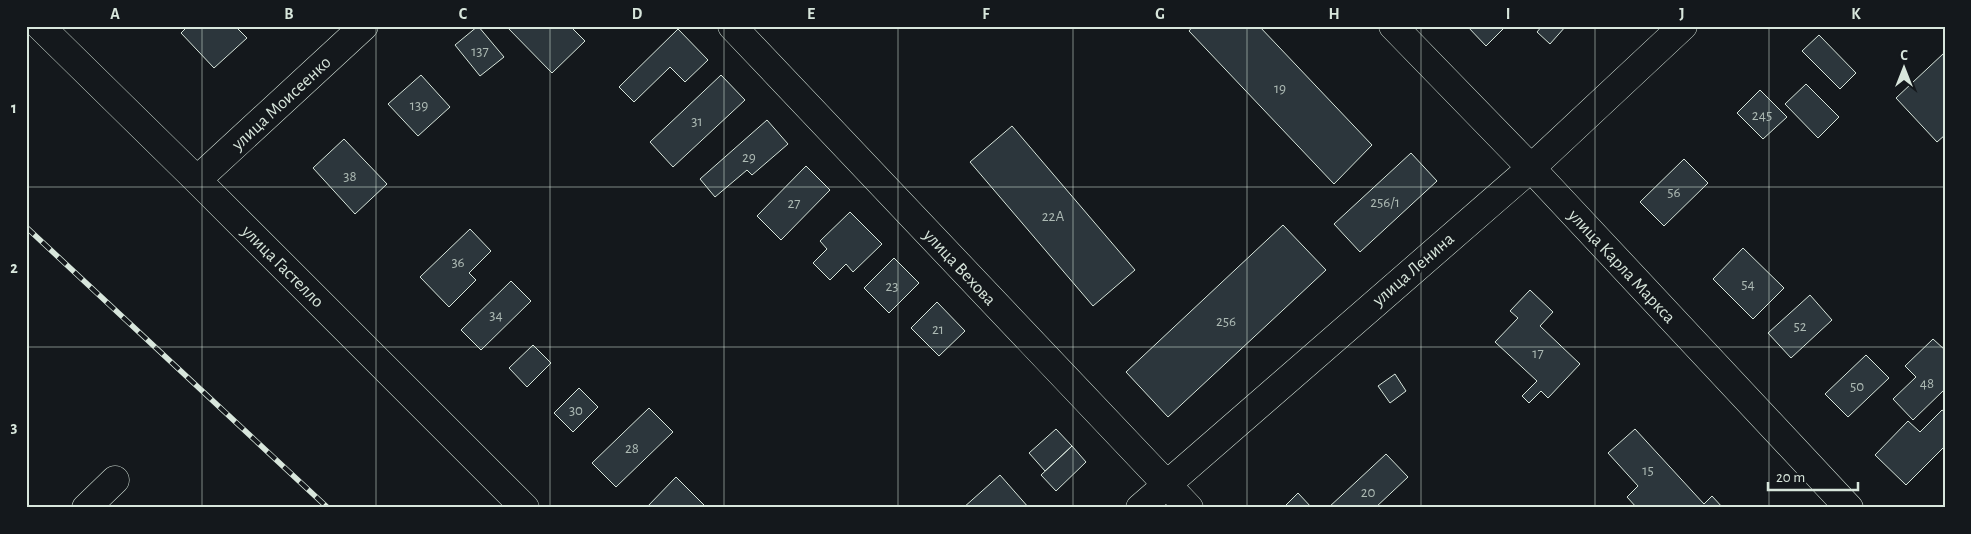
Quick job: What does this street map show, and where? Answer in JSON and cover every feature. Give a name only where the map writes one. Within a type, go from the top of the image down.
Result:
[{"type":"street","name":"улица Гастелло","points":[[40,26],[525,508]]},
{"type":"street","name":"улица Моисеенко","points":[[197,180],[364,26]]},
{"type":"street","name":"улица Вехова","points":[[732,26],[1189,508]]},
{"type":"street","name":"улица Карла Маркса","points":[[1394,26],[1531,168],[1849,508]]},
{"type":"street","name":"улица Ленина","points":[[1140,508],[1531,168],[1683,26]]},
{"type":"street","points":[[86,508],[115,480]]},
{"type":"building","points":[[188,26],[214,26],[215,28],[217,26],[235,26],[247,38],[214,68],[181,33]]},
{"type":"building","points":[[478,26],[504,57],[480,76],[455,45]]},
{"type":"building","points":[[506,26],[570,26],[585,41],[552,73]]},
{"type":"building","points":[[1193,26],[1259,26],[1372,145],[1334,184],[1189,31]]},
{"type":"building","points":[[1467,26],[1502,26],[1504,28],[1486,46]]},
{"type":"building","points":[[1542,26],[1566,26],[1550,44],[1537,32]]},
{"type":"building","points":[[678,29],[708,60],[685,82],[670,67],[634,102],[619,87]]},
{"type":"building","points":[[1819,35],[1856,73],[1840,89],[1802,51]]},
{"type":"building","points":[[1944,53],[1945,135],[1937,142],[1896,98]]},
{"type":"building","points":[[421,75],[450,107],[418,136],[388,104]]},
{"type":"building","points":[[721,75],[745,100],[673,167],[650,142]]},
{"type":"building","points":[[1806,84],[1839,117],[1818,138],[1785,104]]},
{"type":"building","points":[[1760,90],[1787,117],[1763,139],[1737,113]]},
{"type":"building","points":[[767,120],[788,144],[752,175],[747,170],[715,197],[700,179]]},
{"type":"building","points":[[1012,126],[1135,270],[1093,306],[970,162]]},
{"type":"building","points":[[344,139],[387,184],[355,214],[313,168]]},
{"type":"building","points":[[1411,153],[1437,181],[1360,252],[1334,224]]},
{"type":"building","points":[[1684,159],[1708,183],[1664,226],[1640,202]]},
{"type":"building","points":[[806,166],[830,190],[781,240],[757,216]]},
{"type":"building","points":[[850,212],[882,244],[853,272],[846,264],[830,280],[813,263],[827,249],[820,241]]},
{"type":"building","points":[[1283,225],[1326,270],[1168,417],[1126,372]]},
{"type":"building","points":[[470,229],[491,251],[469,273],[476,280],[449,307],[420,277]]},
{"type":"building","points":[[1743,248],[1784,288],[1753,319],[1713,279]]},
{"type":"building","points":[[894,258],[919,283],[889,313],[864,288]]},
{"type":"building","points":[[511,281],[531,301],[481,350],[461,330]]},
{"type":"building","points":[[1530,290],[1553,312],[1540,326],[1580,364],[1548,398],[1541,391],[1529,403],[1522,396],[1537,381],[1495,342],[1518,318],[1510,311]]},
{"type":"building","points":[[1810,295],[1832,320],[1791,358],[1768,333]]},
{"type":"building","points":[[937,302],[965,331],[939,356],[911,328]]},
{"type":"building","points":[[1933,339],[1945,350],[1945,389],[1913,420],[1893,399],[1916,377],[1905,366]]},
{"type":"building","points":[[533,345],[551,363],[527,387],[509,368]]},
{"type":"building","points":[[1866,355],[1889,378],[1848,417],[1825,394]]},
{"type":"building","points":[[1395,374],[1406,391],[1390,403],[1378,386]]},
{"type":"building","points":[[579,388],[598,407],[573,432],[554,413]]},
{"type":"building","points":[[649,408],[673,432],[616,487],[592,463]]},
{"type":"building","points":[[1942,410],[1945,412],[1945,446],[1906,485],[1875,455],[1908,421],[1920,432]]},
{"type":"building","points":[[1056,429],[1072,446],[1045,471],[1029,453]]},
{"type":"building","points":[[1635,429],[1704,504],[1712,496],[1723,508],[1637,508],[1627,497],[1638,486],[1608,453]]},
{"type":"building","points":[[1072,446],[1086,462],[1056,491],[1041,475]]},
{"type":"building","points":[[1386,454],[1408,477],[1375,508],[1328,508]]},
{"type":"building","points":[[1000,475],[1029,508],[963,508]]},
{"type":"building","points":[[676,477],[705,506],[704,508],[646,508]]},
{"type":"building","points":[[1298,493],[1312,508],[1283,508]]},
{"type":"railway","points":[[26,227],[328,508]]}]
